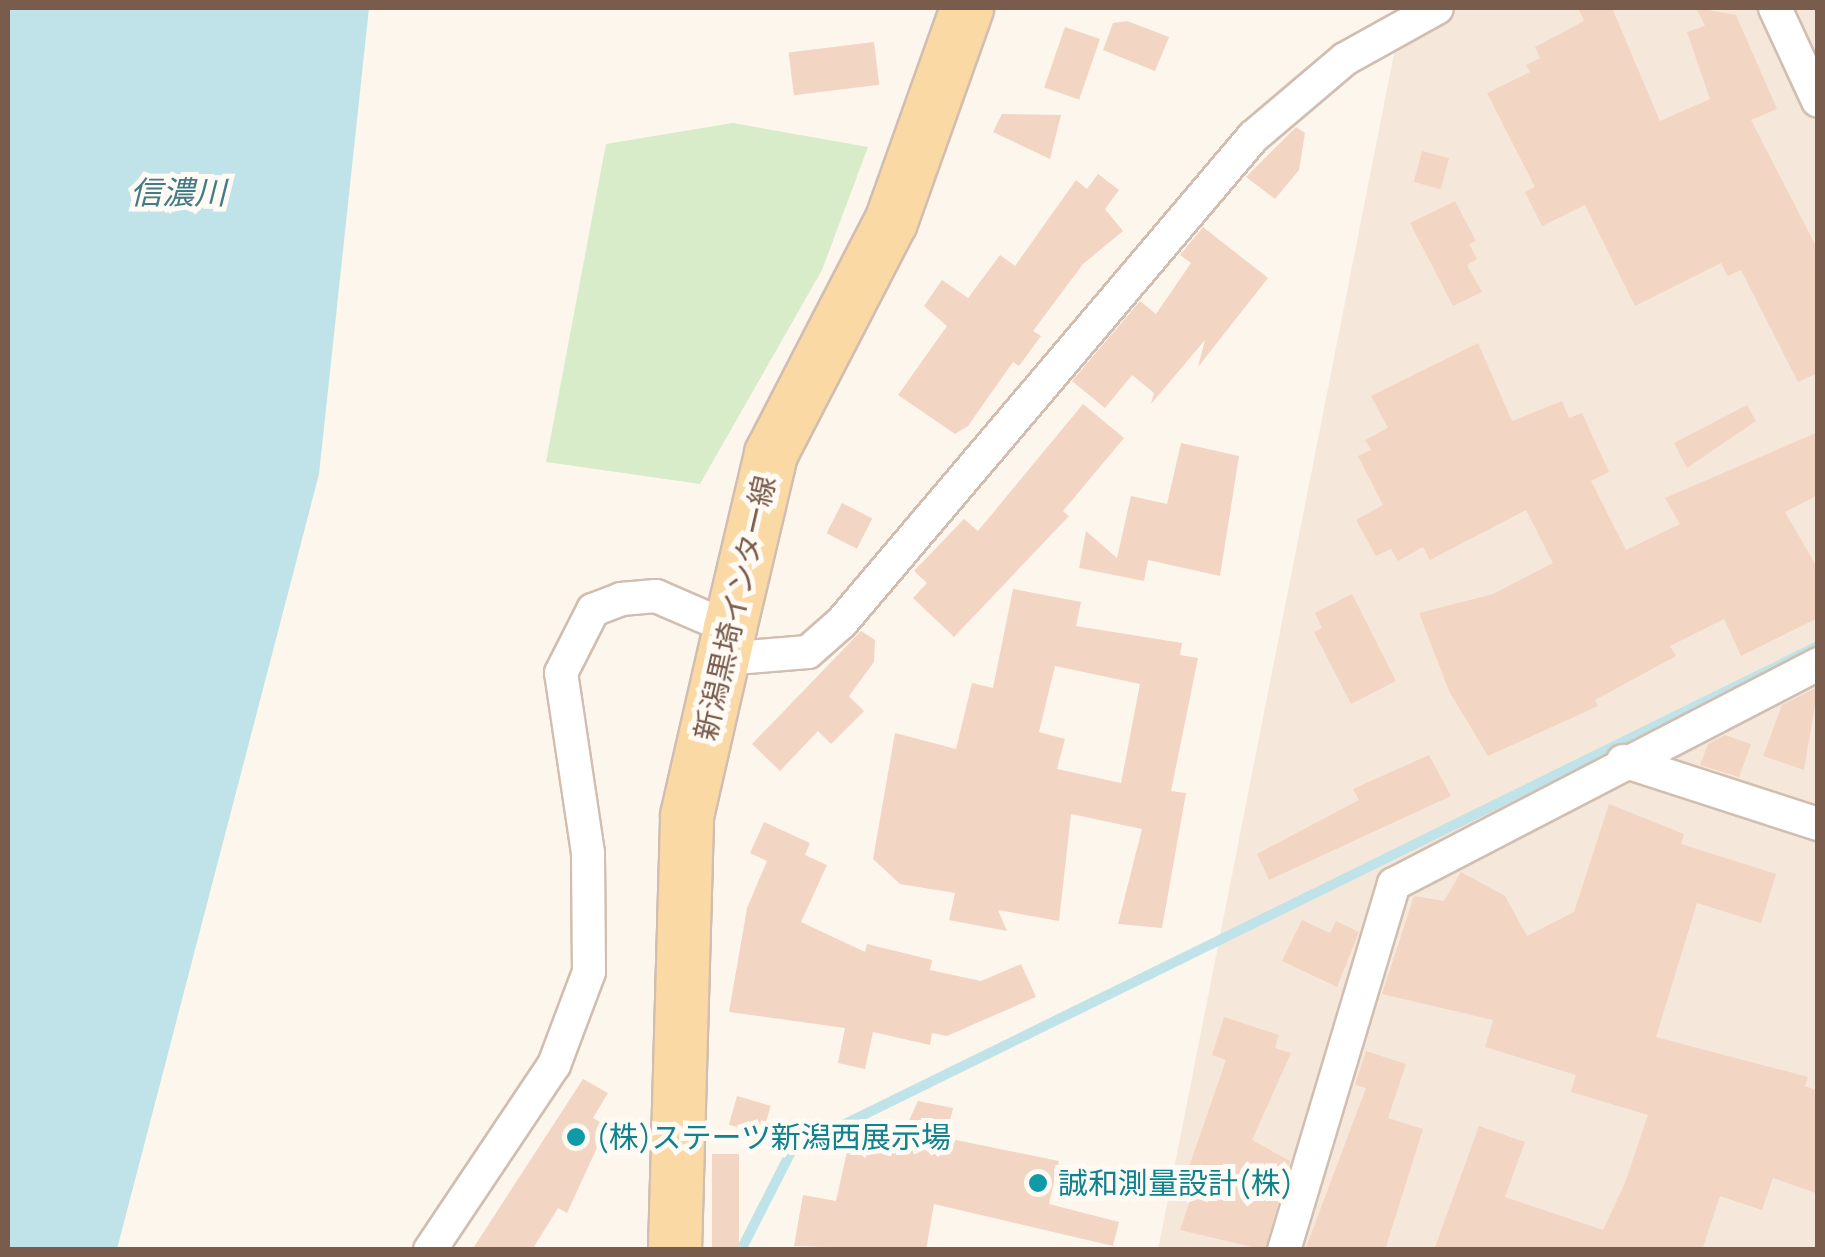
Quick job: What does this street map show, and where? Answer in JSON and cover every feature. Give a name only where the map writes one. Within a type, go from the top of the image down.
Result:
[{"type":"main road","name":"新潟黒埼インター線","points":[[674,1250],[687,816],[727,643],[772,454],[891,222],[967,8]]},
{"type":"street","points":[[430,1250],[554,1065],[588,972],[588,853],[562,673],[593,610],[621,600],[656,596],[727,643],[808,652],[842,622],[1254,137],[1345,58],[1437,8]]},
{"type":"street","points":[[1775,8],[1818,101]]},
{"type":"street","points":[[1284,1250],[1394,884],[1623,760],[1818,664]]},
{"type":"street","points":[[1623,760],[1818,824]]},
{"type":"shaded area","points":[[1403,8],[1817,8],[1817,1249],[1158,1250]]},
{"type":"green space","points":[[733,123],[868,147],[822,270],[700,484],[546,462],[606,144]]},
{"type":"water","name":"信濃川","points":[[8,8],[369,8],[319,474],[117,1249],[8,1249]]},
{"type":"building","points":[[1578,8],[1612,8],[1660,121],[1710,99],[1687,32],[1705,26],[1696,8],[1736,15],[1777,109],[1751,120],[1818,250],[1818,373],[1798,382],[1741,270],[1728,276],[1721,263],[1635,306],[1585,205],[1542,226],[1525,192],[1535,187],[1487,93],[1530,72],[1526,65],[1540,58],[1535,47],[1584,21]]},
{"type":"building","points":[[1127,21],[1169,37],[1155,71],[1103,50],[1113,23]]},
{"type":"building","points":[[1065,27],[1100,39],[1079,100],[1044,88]]},
{"type":"building","points":[[874,42],[879,85],[794,95],[789,52]]},
{"type":"building","points":[[1002,114],[1061,115],[1050,159],[993,132]]},
{"type":"building","points":[[1296,127],[1305,133],[1299,170],[1275,199],[1246,177]]},
{"type":"building","points":[[1422,151],[1449,158],[1441,189],[1414,182]]},
{"type":"building","points":[[1098,174],[1119,190],[1105,209],[1123,231],[1083,264],[1033,331],[1041,336],[1019,366],[1013,362],[968,426],[955,434],[898,395],[947,326],[924,306],[942,280],[968,298],[1000,255],[1015,266],[1076,180],[1087,189]]},
{"type":"building","points":[[1455,201],[1476,241],[1469,244],[1477,259],[1467,265],[1482,292],[1453,306],[1410,223]]},
{"type":"building","points":[[1203,227],[1268,278],[1198,367],[1205,340],[1151,404],[1154,393],[1132,375],[1105,408],[1072,381],[1140,301],[1156,314],[1191,263],[1180,255]]},
{"type":"building","points":[[1478,343],[1512,421],[1562,401],[1569,418],[1582,413],[1609,472],[1591,481],[1626,550],[1680,524],[1665,498],[1818,432],[1818,495],[1785,512],[1818,569],[1818,618],[1741,656],[1724,619],[1670,646],[1676,656],[1595,700],[1598,706],[1488,756],[1449,691],[1419,613],[1493,594],[1553,563],[1526,510],[1430,560],[1423,547],[1398,561],[1391,549],[1376,556],[1356,520],[1383,505],[1358,456],[1371,450],[1365,440],[1388,428],[1371,396]]},
{"type":"building","points":[[1083,404],[1124,438],[1063,511],[1069,516],[954,637],[913,598],[927,583],[914,571],[964,519],[978,531]]},
{"type":"building","points":[[1747,405],[1756,421],[1687,468],[1674,443]]},
{"type":"building","points":[[1181,443],[1239,456],[1220,576],[1148,560],[1144,581],[1079,568],[1086,531],[1117,558],[1131,496],[1167,504]]},
{"type":"building","points":[[842,503],[872,518],[857,549],[827,533]]},
{"type":"building","points":[[1013,589],[1081,602],[1076,626],[1182,643],[1180,655],[1198,658],[1171,791],[1186,793],[1162,928],[1118,924],[1142,829],[1071,814],[1059,921],[998,910],[1007,931],[949,920],[955,893],[900,884],[873,859],[895,733],[956,749],[972,683],[993,688]],"holes":[[[1055,666],[1140,684],[1121,783],[1057,769],[1065,739],[1039,732]]]},
{"type":"building","points":[[1352,594],[1396,681],[1351,704],[1314,632],[1322,628],[1315,613]]},
{"type":"building","points":[[861,631],[875,640],[874,662],[849,696],[864,711],[831,744],[818,731],[780,771],[752,744]]},
{"type":"building","points":[[1818,687],[1804,770],[1763,756],[1782,705]]},
{"type":"building","points":[[1725,735],[1751,744],[1739,777],[1700,765],[1708,744]]},
{"type":"building","points":[[1429,755],[1451,796],[1269,880],[1257,854],[1359,800],[1353,789]]},
{"type":"building","points":[[1609,804],[1684,834],[1681,844],[1776,874],[1761,923],[1697,903],[1656,1037],[1808,1077],[1805,1086],[1818,1091],[1818,1194],[1773,1178],[1762,1210],[1720,1196],[1702,1250],[1434,1250],[1479,1126],[1525,1142],[1505,1197],[1603,1230],[1625,1183],[1648,1115],[1571,1092],[1576,1075],[1485,1047],[1493,1020],[1382,994],[1414,896],[1444,901],[1461,872],[1505,896],[1527,936],[1574,912]]},
{"type":"building","points":[[764,822],[810,843],[805,855],[827,865],[801,922],[865,952],[867,944],[932,960],[930,970],[981,981],[1021,964],[1036,997],[947,1036],[932,1033],[930,1045],[873,1032],[865,1069],[838,1063],[845,1028],[729,1012],[747,908],[767,861],[750,853]]},
{"type":"building","points":[[1302,920],[1330,933],[1336,921],[1359,932],[1337,987],[1282,961]]},
{"type":"building","points":[[1224,1017],[1279,1035],[1275,1048],[1291,1053],[1252,1140],[1290,1161],[1265,1250],[1180,1230],[1200,1171],[1189,1167],[1226,1060],[1212,1055]]},
{"type":"building","points":[[1366,1051],[1406,1064],[1388,1118],[1423,1129],[1385,1250],[1305,1250],[1366,1088],[1355,1085]]},
{"type":"building","points":[[583,1079],[608,1093],[593,1118],[607,1126],[567,1213],[558,1208],[532,1250],[472,1250]]},
{"type":"building","points":[[737,1096],[771,1106],[762,1134],[729,1125]]},
{"type":"building","points":[[918,1101],[953,1108],[946,1138],[1059,1161],[1049,1204],[1119,1222],[1113,1246],[934,1204],[926,1250],[794,1246],[803,1195],[836,1201],[852,1129],[900,1140]]},
{"type":"building","points":[[712,1154],[739,1154],[739,1250],[712,1250]]},
{"type":"waterway","points":[[741,1250],[792,1150],[1818,646]]},
{"type":"place","name":"(株)ステーツ新潟西展示場","points":[[576,1137]]},
{"type":"place","name":"誠和測量設計(株)","points":[[1038,1183]]}]
